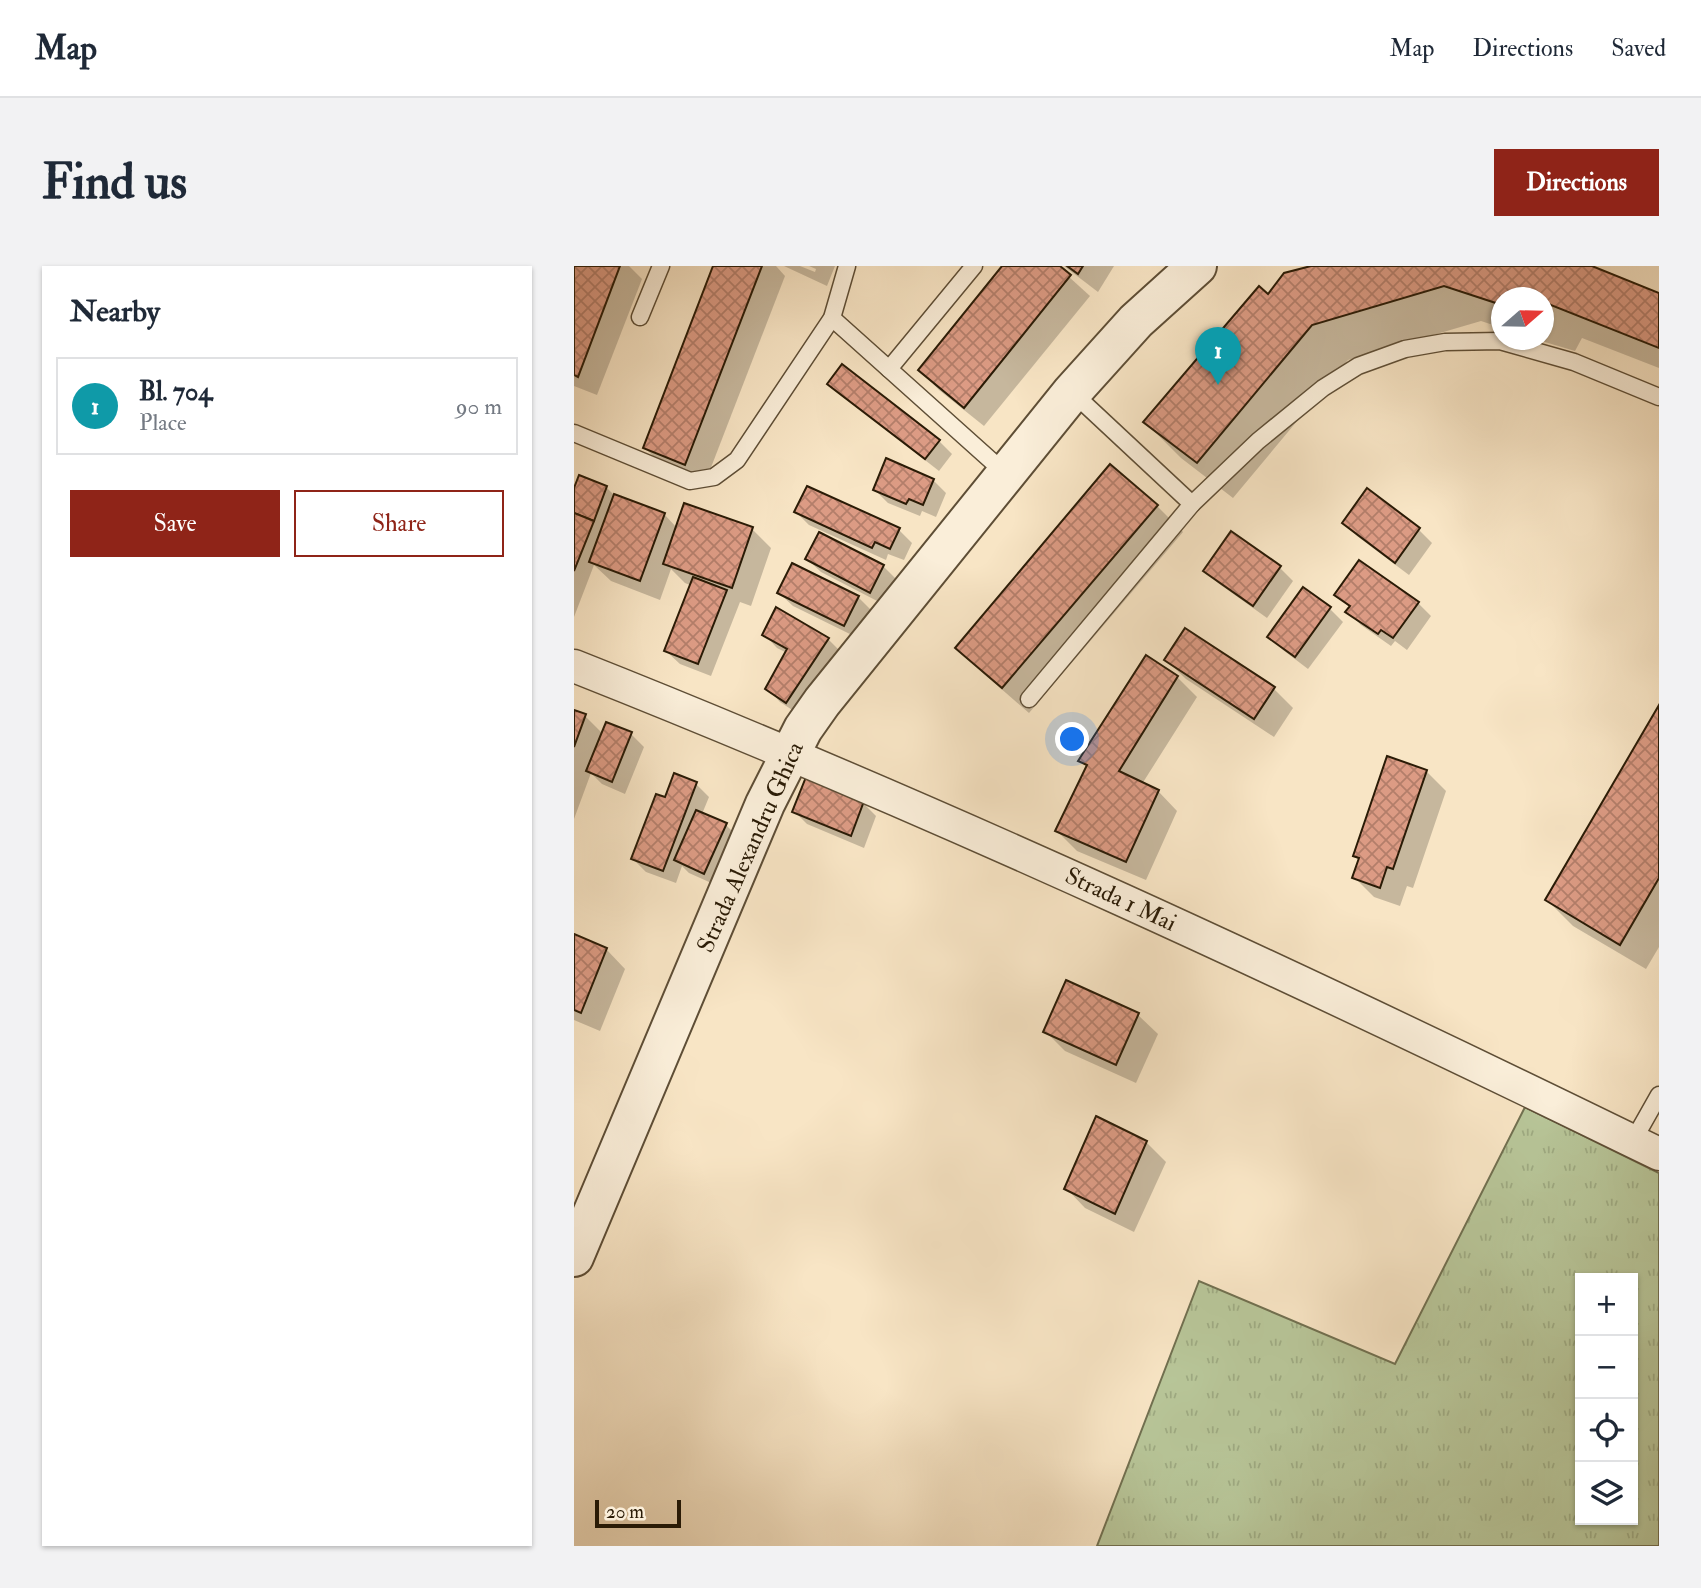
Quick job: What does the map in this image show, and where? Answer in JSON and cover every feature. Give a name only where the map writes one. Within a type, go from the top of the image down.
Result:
[{"type":"street","name":"Strada Alexandru Ghica","points":[[1136,321],[1165,266]]},
{"type":"street","name":"Strada Alexandru Ghica","points":[[574,1257],[765,804],[790,753],[822,702],[1072,392],[1136,321],[1197,266]]},
{"type":"street","name":"Strada 1 Mai","points":[[574,666],[790,753],[1026,855],[1646,1147]]},
{"type":"lane","points":[[640,317],[661,266]]},
{"type":"lane","points":[[574,433],[690,481],[714,477],[737,460],[832,318],[847,266]]},
{"type":"lane","points":[[889,369],[974,266]]},
{"type":"lane","points":[[832,318],[1005,473]]},
{"type":"lane","points":[[1029,699],[1192,504],[1258,441],[1323,388],[1358,366],[1405,349],[1444,342],[1500,341],[1574,362],[1659,397]]},
{"type":"lane","points":[[1072,392],[1192,504]]},
{"type":"lane","points":[[1646,1147],[1659,1095]]},
{"type":"green space","points":[[1525,1107],[1659,1173],[1659,1546],[1097,1546],[1199,1281],[1395,1364]]},
{"type":"building","points":[[574,266],[620,266],[578,377],[574,375]]},
{"type":"building","points":[[713,266],[762,266],[685,465],[643,448]]},
{"type":"building","points":[[1002,266],[1060,266],[1071,275],[964,408],[918,370]]},
{"type":"building","points":[[1067,266],[1083,266],[1078,274]]},
{"type":"building","points":[[1311,266],[1592,266],[1659,293],[1659,348],[1554,306],[1554,287],[1491,287],[1491,301],[1444,286],[1312,325],[1197,463],[1143,422],[1259,286],[1268,294],[1284,273]]},
{"type":"building","points":[[842,364],[940,440],[925,459],[827,384]]},
{"type":"building","points":[[886,458],[934,479],[923,505],[909,499],[906,504],[873,490]]},
{"type":"building","points":[[1110,464],[1158,505],[1002,688],[955,648]]},
{"type":"building","points":[[579,475],[607,486],[594,521],[574,513],[574,488]]},
{"type":"building","points":[[807,486],[900,528],[890,549],[875,542],[872,548],[794,512]]},
{"type":"building","points":[[1367,488],[1420,528],[1395,563],[1342,523]]},
{"type":"building","points":[[614,494],[665,513],[640,581],[589,562]]},
{"type":"building","points":[[684,503],[753,527],[732,588],[663,564]]},
{"type":"building","points":[[574,513],[594,521],[574,571]]},
{"type":"building","points":[[1231,531],[1281,566],[1253,606],[1203,571]]},
{"type":"building","points":[[819,532],[884,565],[870,593],[805,559]]},
{"type":"building","points":[[1359,560],[1419,602],[1393,638],[1381,630],[1378,634],[1345,612],[1350,606],[1334,595]]},
{"type":"building","points":[[792,563],[859,596],[844,626],[777,593]]},
{"type":"building","points":[[693,577],[727,590],[698,664],[664,651]]},
{"type":"building","points":[[1303,587],[1331,607],[1295,657],[1267,637]]},
{"type":"building","points":[[776,607],[829,638],[786,703],[765,689],[787,649],[762,635]]},
{"type":"building","points":[[1185,628],[1275,687],[1254,719],[1164,660]]},
{"type":"building","points":[[1146,655],[1178,676],[1119,771],[1159,790],[1126,862],[1055,831],[1087,765],[1078,761]]},
{"type":"building","points":[[1659,705],[1659,878],[1620,945],[1545,900]]},
{"type":"building","points":[[574,710],[586,714],[574,747]]},
{"type":"building","points":[[606,722],[632,732],[612,782],[586,771]]},
{"type":"building","points":[[1387,756],[1427,770],[1393,869],[1387,867],[1380,888],[1352,878],[1359,858],[1353,856]]},
{"type":"building","points":[[674,773],[697,782],[663,871],[631,859],[656,794],[665,797]]},
{"type":"building","points":[[806,777],[864,801],[851,836],[792,812]]},
{"type":"building","points":[[696,810],[727,823],[704,874],[674,860]]},
{"type":"building","points":[[574,934],[607,948],[581,1013],[574,1010]]},
{"type":"building","points":[[1066,980],[1139,1013],[1116,1065],[1043,1032]]},
{"type":"building","points":[[1096,1116],[1147,1141],[1115,1214],[1064,1189]]},
{"type":"place","name":"Bl. 704","points":[[1218,385]]}]
